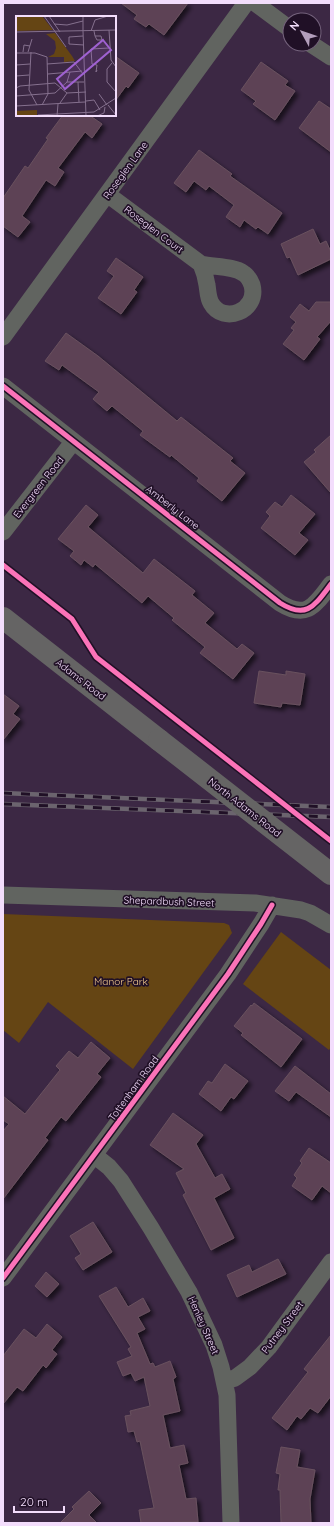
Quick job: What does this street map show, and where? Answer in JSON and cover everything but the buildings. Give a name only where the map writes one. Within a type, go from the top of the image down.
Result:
[{"type":"main road","name":"Adams Road","points":[[3,618],[160,740]]},
{"type":"main road","name":"North Adams Road","points":[[160,740],[331,874]]},
{"type":"street","name":"Roseglen Lane","points":[[3,337],[246,3]]},
{"type":"street","points":[[255,3],[282,23]]},
{"type":"street","points":[[322,51],[331,57]]},
{"type":"street","name":"Roseglen Court","points":[[107,194],[201,264]]},
{"type":"street","name":"Amberly Lane","points":[[3,386],[288,608],[299,611],[309,609],[316,603],[331,584]]},
{"type":"street","name":"Evergreen Road","points":[[3,532],[73,442]]},
{"type":"street","name":"Shepardbush Street","points":[[3,895],[272,905],[310,913],[331,925]]},
{"type":"street","name":"Tottenham Road","points":[[3,1278],[228,974],[272,905]]},
{"type":"street","name":"Henley Street","points":[[94,1156],[109,1167],[121,1181],[189,1292],[214,1345],[225,1381],[228,1408],[231,1523]]},
{"type":"street","name":"Putney Street","points":[[225,1381],[235,1378],[250,1367],[268,1347],[331,1262]]},
{"type":"green space","name":"Manor Park","points":[[3,914],[224,923],[229,925],[232,933],[133,1069],[48,1002],[19,1043],[3,1030]]},
{"type":"green space","points":[[281,932],[331,970],[331,1047],[329,1050],[243,984]]},
{"type":"railway","points":[[3,793],[331,807]]},
{"type":"railway","points":[[3,804],[331,817]]},
{"type":"cycle path","points":[[3,386],[280,603],[297,610],[310,608],[331,584]]},
{"type":"cycle path","points":[[3,565],[72,619],[96,657],[331,841]]},
{"type":"cycle path","points":[[3,1278],[228,974],[272,905]]}]
